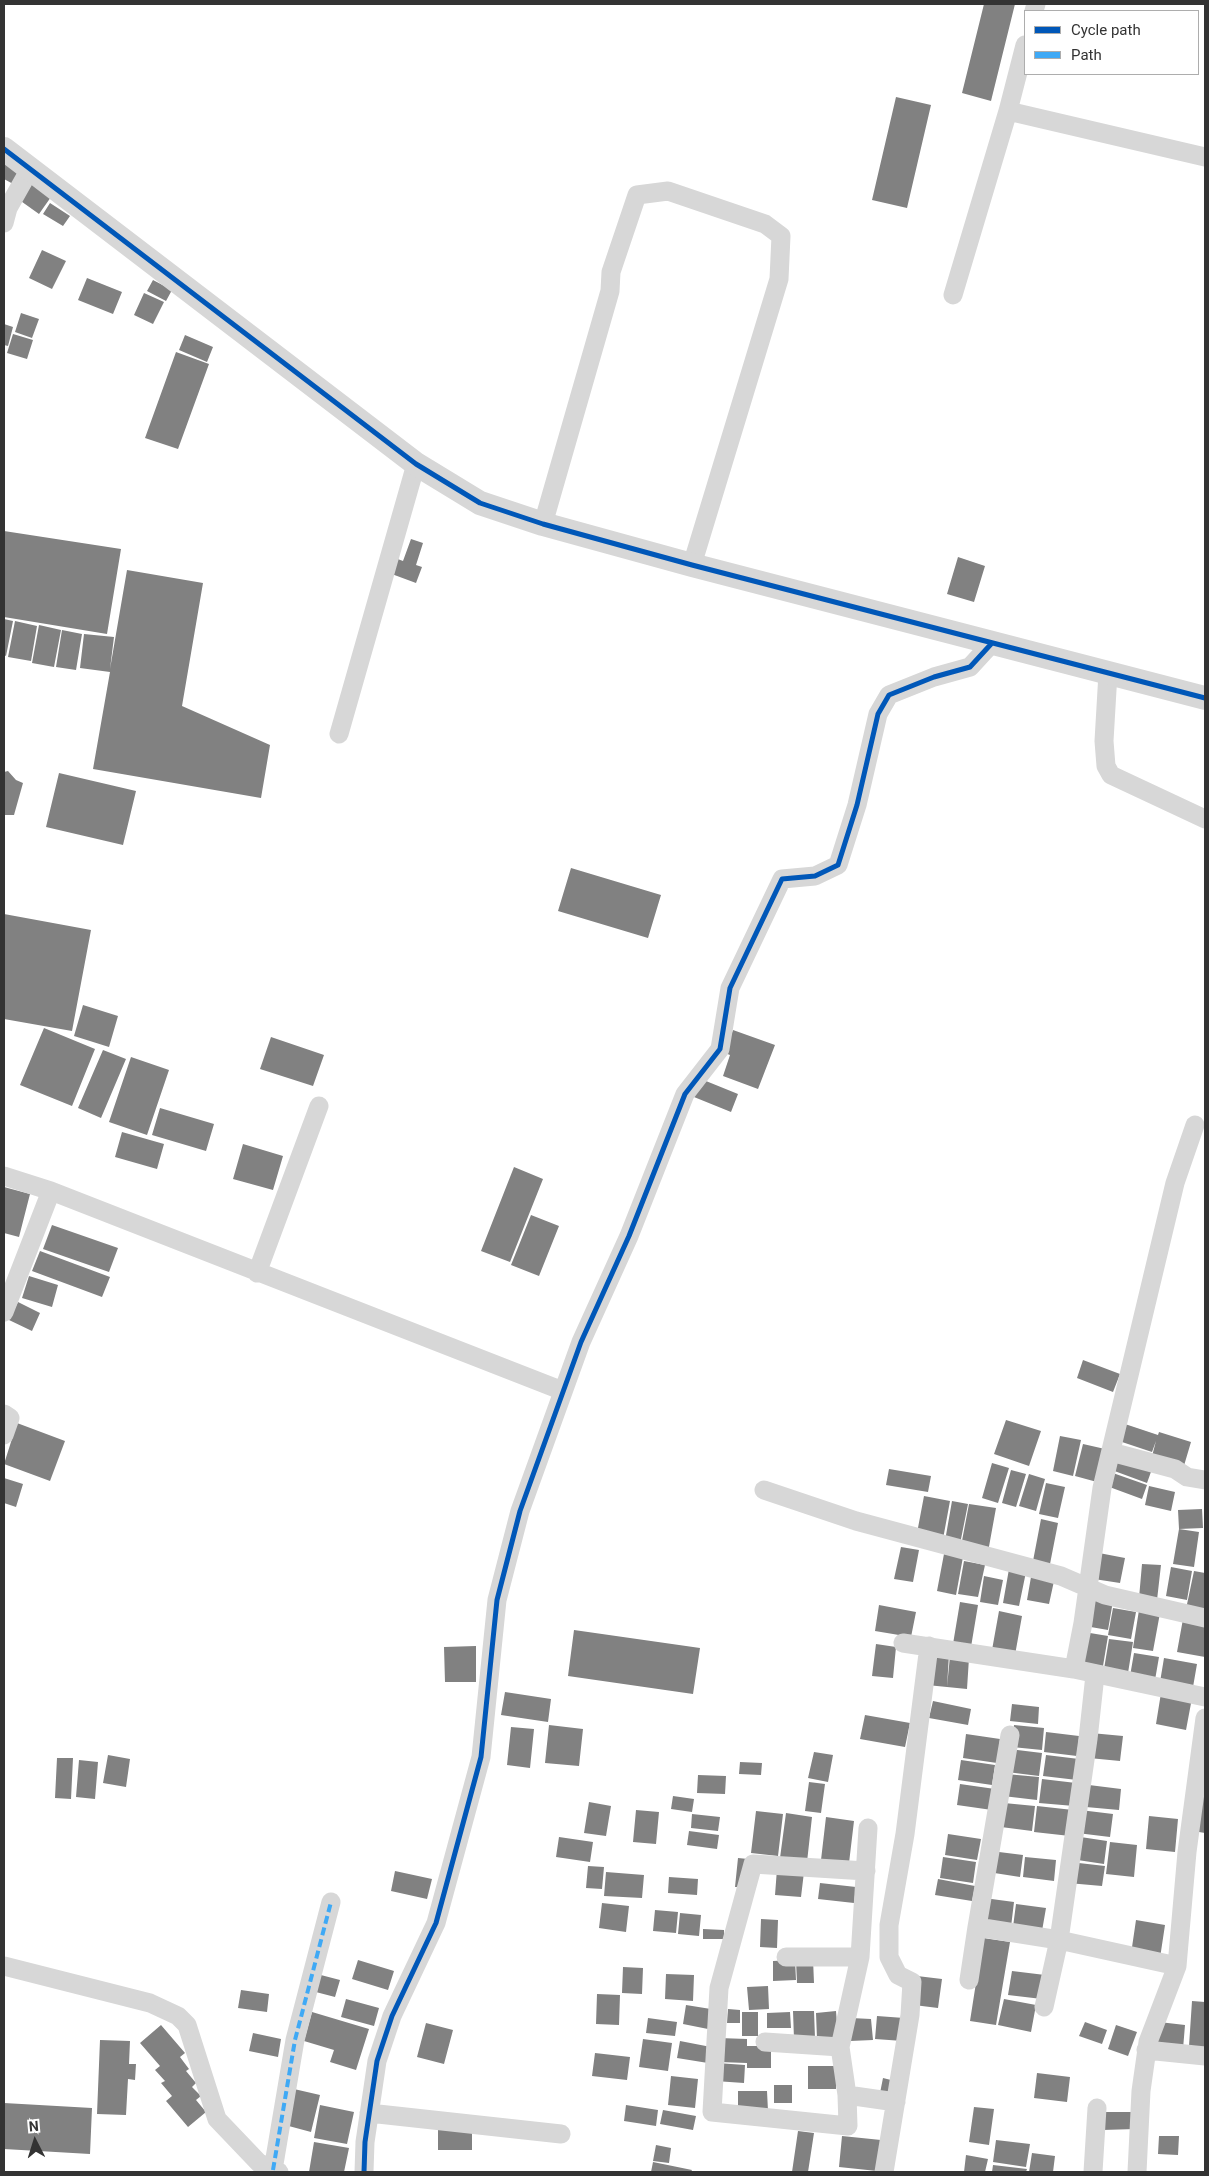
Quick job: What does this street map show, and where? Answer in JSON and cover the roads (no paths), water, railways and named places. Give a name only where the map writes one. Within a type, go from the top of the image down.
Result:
[{"type":"street","points":[[953,295],[1008,111],[1024,49]]},
{"type":"street","points":[[1008,111],[1205,157]]},
{"type":"street","points":[[4,149],[416,464],[480,503],[543,524],[692,565],[1205,698]]},
{"type":"street","points":[[4,223],[8,208],[30,169]]},
{"type":"street","points":[[543,524],[610,291],[611,272],[637,195],[668,191],[765,224],[781,236],[778,279],[692,565]]},
{"type":"street","points":[[339,734],[416,464]]},
{"type":"street","points":[[364,2172],[365,2142],[377,2061],[392,2016],[436,1922],[480,1757],[497,1600],[520,1511],[581,1342],[629,1236],[686,1094],[720,1049],[730,988],[782,880],[815,876],[838,865],[857,805],[878,714],[889,695],[970,667],[992,643]]},
{"type":"street","points":[[1108,673],[1104,742],[1106,766],[1111,775],[1205,819]]},
{"type":"street","points":[[258,1273],[319,1106]]},
{"type":"street","points":[[1074,1669],[1102,1488],[1175,1183],[1195,1125]]},
{"type":"street","points":[[4,1176],[51,1191],[563,1391]]},
{"type":"street","points":[[4,1312],[51,1191]]},
{"type":"street","points":[[4,1414],[10,1418],[4,1434]]},
{"type":"street","points":[[1111,1452],[1175,1469],[1187,1476],[1205,1480]]},
{"type":"street","points":[[764,1490],[856,1521],[1061,1576],[1104,1595],[1205,1618]]},
{"type":"street","points":[[903,1643],[1074,1669],[1205,1697]]},
{"type":"street","points":[[884,2172],[910,2015],[912,1982],[898,1975],[889,1957],[889,1925],[905,1834],[929,1646]]},
{"type":"street","points":[[1044,2006],[1059,1940],[1088,1739],[1095,1675]]},
{"type":"street","points":[[1136,2172],[1141,2091],[1146,2050],[1177,1966],[1187,1852],[1200,1790],[1205,1718]]},
{"type":"street","points":[[969,1980],[1010,1735]]},
{"type":"street","points":[[866,1871],[753,1864],[719,1988],[712,2112],[848,2126],[847,2095],[840,2047],[860,1957],[866,1871],[868,1828]]},
{"type":"street","points":[[4,1966],[150,2003],[178,2016],[187,2025],[217,2119],[259,2163],[276,2171],[295,2040],[332,1902]]},
{"type":"street","points":[[977,1927],[1059,1940],[1177,1966]]},
{"type":"street","points":[[786,1957],[860,1957]]},
{"type":"street","points":[[766,2042],[840,2047]]},
{"type":"street","points":[[1146,2050],[1205,2056]]},
{"type":"street","points":[[847,2095],[896,2102]]},
{"type":"street","points":[[1093,2172],[1097,2108]]},
{"type":"street","points":[[369,2113],[561,2134]]}]
